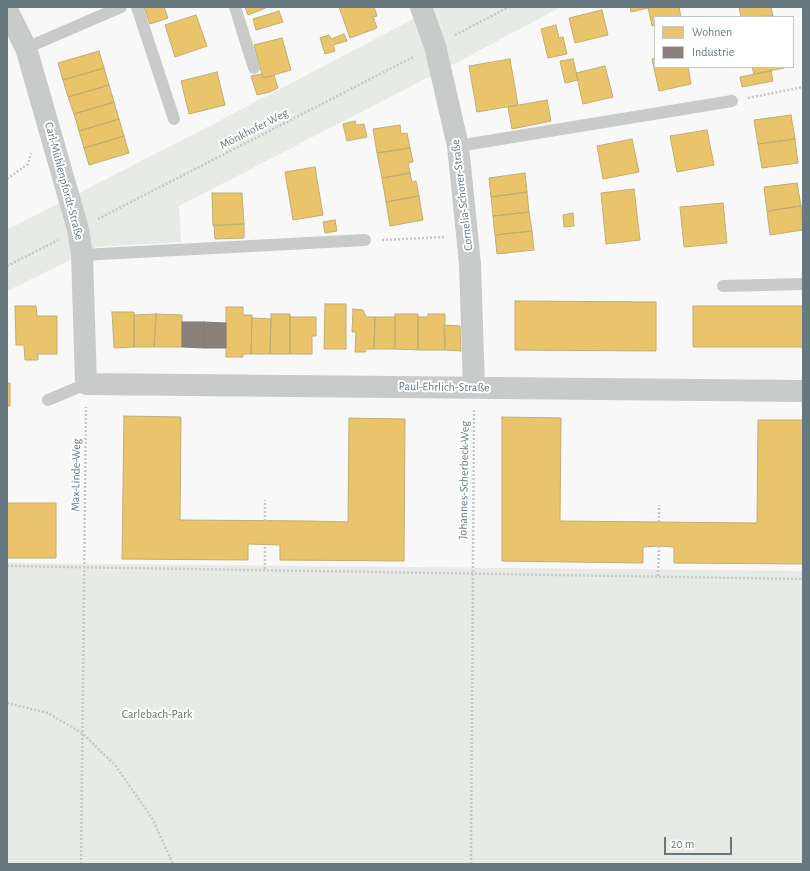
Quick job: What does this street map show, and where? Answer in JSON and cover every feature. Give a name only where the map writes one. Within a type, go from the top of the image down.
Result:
[{"type":"street","name":"Cornelia-Schorer-Straße","points":[[421,7],[435,46],[458,146],[468,237],[474,388]]},
{"type":"street","name":"Carl-Mühlenpfordt-Straße","points":[[7,10],[26,48],[78,229],[82,255],[86,384]]},
{"type":"street","name":"Paul-Ehrlich-Straße","points":[[86,384],[803,391]]},
{"type":"lane","points":[[26,48],[121,7]]},
{"type":"lane","points":[[137,7],[174,119]]},
{"type":"lane","points":[[235,7],[254,68]]},
{"type":"lane","points":[[458,146],[732,101]]},
{"type":"lane","points":[[82,255],[365,240]]},
{"type":"lane","points":[[723,286],[803,284]]},
{"type":"lane","points":[[48,400],[86,384]]},
{"type":"path","name":"Mönkhofer Weg","points":[[7,266],[509,7]]},
{"type":"path","points":[[732,101],[803,87]]},
{"type":"path","points":[[7,179],[28,164],[31,155],[30,149]]},
{"type":"path","points":[[365,240],[468,237]]},
{"type":"path","name":"Max-Linde-Weg","points":[[81,864],[86,384]]},
{"type":"path","name":"Johannes-Scherbeck-Weg","points":[[471,864],[474,388]]},
{"type":"path","points":[[265,500],[265,521]]},
{"type":"path","points":[[659,505],[659,522]]},
{"type":"path","points":[[265,545],[265,570]]},
{"type":"path","points":[[658,576],[659,546]]},
{"type":"path","points":[[7,566],[803,579]]},
{"type":"path","points":[[7,703],[48,713],[82,733],[115,765],[152,818],[173,864]]},
{"type":"green space","points":[[436,7],[561,7],[179,206],[181,242],[96,247],[7,291],[7,230]]},
{"type":"green space","name":"Carlebach-Park","points":[[7,563],[803,571],[803,864],[7,864]]},
{"type":"building: Wohnen","points":[[144,7],[164,7],[168,18],[150,24]]},
{"type":"building: Wohnen","points":[[245,7],[268,7],[248,15]]},
{"type":"building: Wohnen","points":[[339,7],[374,7],[377,16],[373,17],[377,28],[350,38]]},
{"type":"building: Wohnen","points":[[630,7],[648,7],[648,8],[631,12]]},
{"type":"building: Wohnen","points":[[648,7],[679,7],[681,16],[654,16],[654,25],[652,26]]},
{"type":"building: Wohnen","points":[[739,7],[771,7],[773,16],[741,16]]},
{"type":"building: Wohnen","points":[[602,10],[608,35],[575,43],[569,18]]},
{"type":"building: Wohnen","points":[[279,11],[283,22],[256,30],[253,19]]},
{"type":"building: Wohnen","points":[[196,15],[207,46],[175,57],[165,25]]},
{"type":"building: Wohnen","points":[[556,25],[559,38],[563,37],[567,54],[548,58],[541,29]]},
{"type":"building: Wohnen","points":[[344,34],[347,41],[333,45],[335,51],[325,54],[320,38],[329,35],[331,39]]},
{"type":"building: Wohnen","points":[[282,38],[291,70],[263,78],[254,45]]},
{"type":"building: Wohnen","points":[[99,51],[104,68],[63,80],[58,63]]},
{"type":"building: Wohnen","points":[[654,58],[654,68],[688,68],[691,84],[659,91],[652,59]]},
{"type":"building: Wohnen","points":[[510,59],[518,105],[477,112],[469,66]]},
{"type":"building: Wohnen","points":[[573,59],[578,80],[565,83],[560,61]]},
{"type":"building: Wohnen","points":[[605,66],[613,97],[583,104],[576,73]]},
{"type":"building: Wohnen","points":[[104,68],[109,85],[68,97],[63,80]]},
{"type":"building: Wohnen","points":[[752,68],[784,68],[754,74]]},
{"type":"building: Wohnen","points":[[771,71],[773,81],[742,87],[740,77]]},
{"type":"building: Wohnen","points":[[217,72],[225,105],[189,114],[181,81]]},
{"type":"building: Wohnen","points":[[262,74],[263,78],[274,75],[278,88],[270,92],[257,95],[251,76]]},
{"type":"building: Wohnen","points":[[109,85],[114,102],[74,114],[68,97]]},
{"type":"building: Wohnen","points":[[547,100],[551,121],[512,129],[508,107]]},
{"type":"building: Wohnen","points":[[114,102],[119,119],[79,131],[74,114]]},
{"type":"building: Wohnen","points":[[791,115],[795,139],[758,144],[754,120]]},
{"type":"building: Wohnen","points":[[119,119],[124,136],[84,148],[79,131]]},
{"type":"building: Wohnen","points":[[355,121],[356,125],[364,124],[367,137],[347,141],[343,124]]},
{"type":"building: Wohnen","points":[[400,125],[401,134],[407,133],[410,148],[377,153],[373,129]]},
{"type":"building: Wohnen","points":[[707,130],[714,165],[677,172],[670,136]]},
{"type":"building: Wohnen","points":[[124,136],[129,153],[89,165],[84,148]]},
{"type":"building: Wohnen","points":[[632,139],[639,172],[603,179],[597,146]]},
{"type":"building: Wohnen","points":[[795,139],[798,163],[762,168],[758,144]]},
{"type":"building: Wohnen","points":[[410,148],[413,162],[408,163],[410,173],[382,178],[377,153]]},
{"type":"building: Wohnen","points":[[315,167],[323,215],[293,220],[285,172]]},
{"type":"building: Wohnen","points":[[410,173],[412,182],[416,181],[419,196],[386,202],[382,178]]},
{"type":"building: Wohnen","points":[[525,173],[527,192],[491,197],[489,178]]},
{"type":"building: Wohnen","points":[[797,183],[801,206],[767,211],[764,187]]},
{"type":"building: Wohnen","points":[[634,189],[640,240],[606,244],[601,193]]},
{"type":"building: Wohnen","points":[[527,192],[529,212],[493,216],[491,197]]},
{"type":"building: Wohnen","points":[[212,193],[242,193],[244,224],[213,226]]},
{"type":"building: Wohnen","points":[[419,196],[423,220],[390,226],[386,202]]},
{"type":"building: Wohnen","points":[[723,203],[727,243],[684,247],[680,207]]},
{"type":"building: Wohnen","points":[[801,206],[803,230],[770,235],[767,211]]},
{"type":"building: Wohnen","points":[[529,212],[532,231],[495,235],[493,216]]},
{"type":"building: Wohnen","points":[[573,213],[574,226],[564,227],[563,215]]},
{"type":"building: Wohnen","points":[[335,220],[337,231],[325,233],[323,222]]},
{"type":"building: Wohnen","points":[[244,224],[244,238],[215,239],[214,225]]},
{"type":"building: Wohnen","points":[[532,231],[534,250],[497,254],[495,235]]},
{"type":"building: Wohnen","points":[[515,301],[656,302],[656,351],[515,350]]},
{"type":"building: Wohnen","points":[[325,304],[346,304],[346,349],[324,349]]},
{"type":"building: Wohnen","points":[[15,306],[36,306],[37,316],[57,316],[57,354],[38,354],[38,360],[25,360],[24,345],[16,345]]},
{"type":"building: Wohnen","points":[[693,306],[803,306],[803,347],[693,347]]},
{"type":"building: Wohnen","points":[[226,307],[243,307],[243,315],[252,315],[251,354],[243,354],[243,357],[226,357]]},
{"type":"building: Wohnen","points":[[353,309],[363,310],[366,317],[375,317],[374,349],[366,349],[365,352],[355,352],[356,332],[352,332]]},
{"type":"building: Wohnen","points":[[112,312],[134,312],[134,347],[114,348]]},
{"type":"building: Wohnen","points":[[156,314],[182,315],[182,347],[154,347]]},
{"type":"building: Wohnen","points":[[156,314],[154,347],[134,347],[134,315]]},
{"type":"building: Wohnen","points":[[271,314],[290,314],[290,354],[270,354]]},
{"type":"building: Wohnen","points":[[395,314],[418,314],[418,350],[395,349]]},
{"type":"building: Wohnen","points":[[428,314],[445,314],[445,350],[418,350],[418,317],[428,317]]},
{"type":"building: Wohnen","points":[[290,317],[316,317],[316,336],[312,336],[312,354],[290,354]]},
{"type":"building: Wohnen","points":[[375,317],[395,317],[395,349],[374,349]]},
{"type":"building: Wohnen","points":[[252,318],[271,319],[270,354],[251,354]]},
{"type":"building: Wohnen","points":[[444,325],[460,326],[461,351],[445,350]]},
{"type":"building: Wohnen","points":[[7,383],[10,383],[10,406],[7,406]]},
{"type":"building: Wohnen","points":[[124,416],[181,417],[180,520],[348,522],[349,418],[405,419],[404,561],[280,560],[280,545],[248,544],[248,560],[122,559]]},
{"type":"building: Wohnen","points":[[502,417],[561,418],[560,521],[757,523],[758,420],[803,420],[803,564],[674,563],[674,547],[659,546],[643,547],[643,563],[502,561]]},
{"type":"building: Wohnen","points":[[7,503],[56,503],[56,558],[7,558]]},
{"type":"building: Industrie","points":[[182,322],[204,322],[204,348],[182,347]]},
{"type":"building: Industrie","points":[[204,322],[226,323],[226,348],[204,348]]}]
